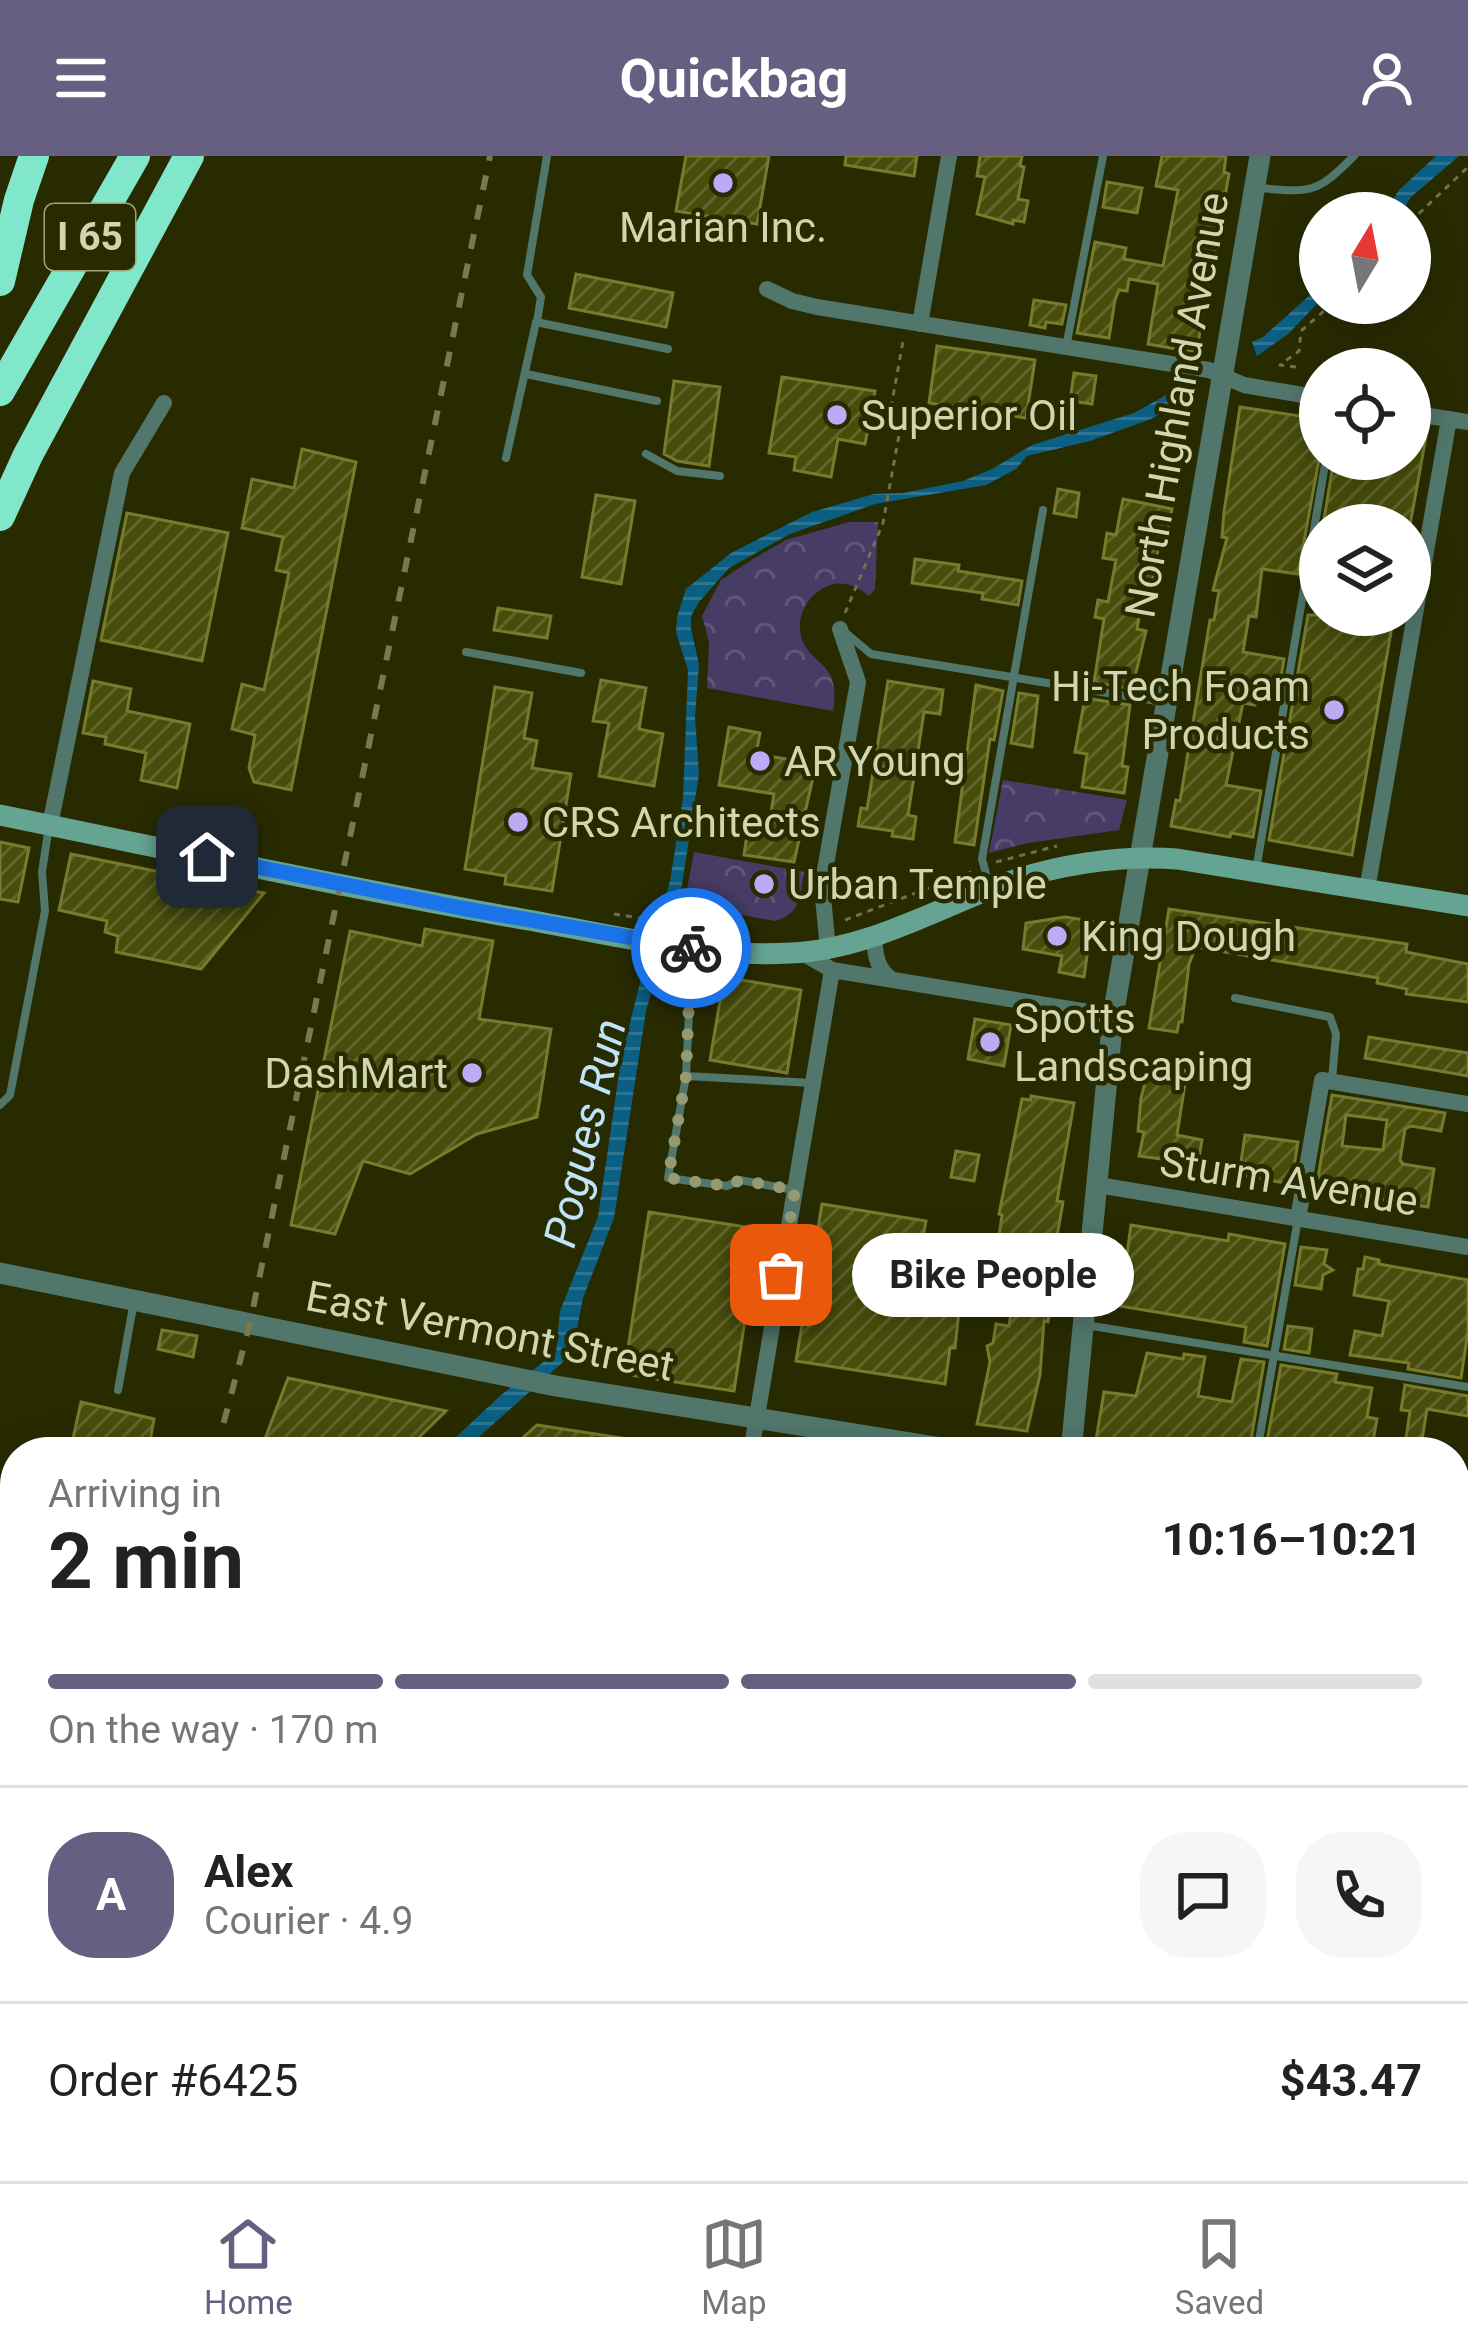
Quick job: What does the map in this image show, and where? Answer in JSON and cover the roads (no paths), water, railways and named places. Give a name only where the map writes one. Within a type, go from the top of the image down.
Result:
[{"type":"highway","points":[[0,281],[34,156]]},
{"type":"highway","name":"I 65","points":[[0,391],[135,156]]},
{"type":"highway","points":[[0,516],[28,455],[190,156]]},
{"type":"main road","points":[[0,815],[461,908],[690,948],[803,953],[830,959],[875,935],[990,889],[1059,869],[1140,858],[1177,859],[1468,906]]},
{"type":"street","points":[[913,322],[949,156]]},
{"type":"street","name":"North Highland Avenue","points":[[1073,1437],[1113,1016],[1260,156]]},
{"type":"street","points":[[767,289],[805,304],[1209,370],[1244,386],[1299,395]]},
{"type":"street","points":[[50,825],[122,473],[164,403]]},
{"type":"street","points":[[1367,890],[1458,421]]},
{"type":"street","points":[[753,1437],[830,959],[821,887],[858,682],[840,629]]},
{"type":"street","points":[[875,935],[874,951],[890,979]]},
{"type":"street","points":[[830,959],[890,979],[1113,1016]]},
{"type":"street","points":[[1298,1219],[1327,1080],[1468,1104]]},
{"type":"street","name":"Sturm Avenue","points":[[1098,1185],[1468,1247]]},
{"type":"street","name":"East Vermont Street","points":[[0,1273],[556,1386],[841,1437]]},
{"type":"lane","points":[[506,458],[542,297],[527,275],[548,156]]},
{"type":"lane","points":[[1066,347],[1102,156]]},
{"type":"lane","points":[[1255,187],[1289,191],[1325,185],[1354,156]]},
{"type":"lane","points":[[536,322],[668,349]]},
{"type":"lane","points":[[526,374],[657,401]]},
{"type":"lane","points":[[646,454],[677,471],[720,476]]},
{"type":"lane","points":[[1256,872],[1322,480]]},
{"type":"lane","points":[[990,889],[982,860],[1043,510]]},
{"type":"lane","points":[[840,629],[871,654],[1164,702]]},
{"type":"lane","points":[[466,652],[580,673]]},
{"type":"lane","points":[[0,1105],[10,1095],[45,911],[42,872],[50,825]]},
{"type":"lane","points":[[690,948],[686,1076],[668,1178],[728,1186],[740,1180],[795,1190]]},
{"type":"lane","points":[[1234,998],[1330,1017],[1336,1034],[1327,1080]]},
{"type":"lane","points":[[686,1076],[812,1083]]},
{"type":"lane","points":[[1260,1437],[1298,1219]]},
{"type":"lane","points":[[118,1390],[134,1300]]},
{"type":"lane","points":[[1084,1325],[1468,1387]]},
{"type":"water","points":[[1436,156],[1459,156],[1417,192],[1399,190]]},
{"type":"water","points":[[1299,305],[1299,323],[1257,356],[1252,342]]},
{"type":"water","points":[[1175,390],[1188,398],[1151,419],[1090,441],[1027,456],[1016,469],[986,485],[875,504],[790,534],[729,568],[699,602],[691,616],[691,629],[699,664],[695,717],[699,774],[681,891],[646,1011],[614,1218],[583,1298],[572,1354],[479,1437],[456,1437],[556,1352],[560,1311],[598,1217],[621,1060],[670,881],[683,798],[688,670],[676,632],[686,589],[731,553],[812,512],[874,494],[963,481],[1032,445],[1134,413]]},
{"type":"railway","points":[[220,1437],[250,1323],[490,156]]},
{"type":"place","name":"Marian Inc.","points":[[723,183]]},
{"type":"place","name":"Superior Oil","points":[[837,415]]},
{"type":"place","name":"Hi-Tech Foam Products","points":[[1334,710]]},
{"type":"place","name":"AR Young","points":[[760,761]]},
{"type":"place","name":"CRS Architects","points":[[518,822]]},
{"type":"place","name":"Urban Temple","points":[[764,884]]},
{"type":"place","name":"King Dough","points":[[1057,936]]},
{"type":"place","name":"Spotts Landscaping","points":[[990,1042]]},
{"type":"place","name":"DashMart","points":[[472,1073]]},
{"type":"place","name":"Bike People","points":[[781,1275]]},
{"type":"water label","name":"Pogues Run","points":[[585,1133]]}]
